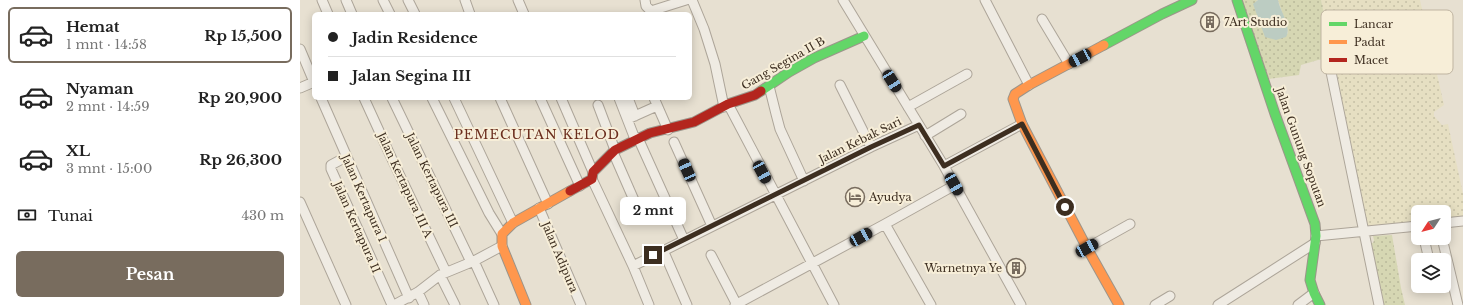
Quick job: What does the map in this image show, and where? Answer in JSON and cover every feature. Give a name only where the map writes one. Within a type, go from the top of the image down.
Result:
[{"type":"street","points":[[322,0],[327,12]]},
{"type":"street","points":[[346,0],[351,12]]},
{"type":"street","points":[[383,0],[389,12]]},
{"type":"street","points":[[408,0],[413,12]]},
{"type":"street","points":[[465,0],[469,12]]},
{"type":"street","points":[[518,0],[523,12]]},
{"type":"street","points":[[645,0],[646,6],[652,11],[686,0]]},
{"type":"street","points":[[692,0],[704,29],[726,106],[834,305]]},
{"type":"street","points":[[843,0],[919,125]]},
{"type":"street","points":[[985,0],[1029,85]]},
{"type":"street","points":[[1119,305],[1087,248],[1022,124],[1013,99],[1015,94],[1029,85],[1192,0]]},
{"type":"street","name":"Jalan Gunung Soputan","points":[[1237,0],[1275,114],[1315,224],[1316,240],[1310,280],[1320,305]]},
{"type":"street","points":[[1042,19],[1069,64]]},
{"type":"street","name":"Gang Segina II B","points":[[502,234],[513,223],[580,186],[593,176],[601,161],[614,151],[637,138],[656,131],[668,130],[694,122],[726,106],[755,95],[789,72],[814,58],[864,36]]},
{"type":"street","points":[[300,50],[312,77]]},
{"type":"street","points":[[908,107],[967,74]]},
{"type":"street","points":[[1331,74],[1379,305]]},
{"type":"street","points":[[300,88],[312,83]]},
{"type":"street","points":[[840,85],[871,147]]},
{"type":"street","points":[[769,86],[780,129],[804,180]]},
{"type":"street","name":"Jalan Kertapura I","points":[[322,100],[409,298]]},
{"type":"street","name":"Jalan Kertapura III A","points":[[365,100],[443,274],[455,305]]},
{"type":"street","name":"Jalan Kertapura III","points":[[393,100],[494,305]]},
{"type":"street","points":[[433,100],[489,213],[502,234],[502,246],[526,305]]},
{"type":"street","points":[[455,100],[513,223]]},
{"type":"street","points":[[501,100],[548,204]]},
{"type":"street","points":[[541,100],[580,186]]},
{"type":"street","points":[[562,100],[649,305]]},
{"type":"street","points":[[620,100],[632,117]]},
{"type":"street","points":[[628,100],[637,138],[684,240]]},
{"type":"street","points":[[632,117],[656,102],[668,130]]},
{"type":"street","points":[[598,105],[614,151],[637,208]]},
{"type":"street","points":[[925,136],[961,114]]},
{"type":"street","points":[[944,166],[1022,124]]},
{"type":"street","name":"Jalan Kebak Sari","points":[[633,266],[804,180],[919,125],[944,166],[1021,305]]},
{"type":"street","points":[[674,142],[712,226]]},
{"type":"street","name":"Jalan Kertapura II","points":[[346,157],[331,165],[331,168],[393,305]]},
{"type":"street","points":[[711,255],[736,305],[885,224],[954,184]]},
{"type":"street","points":[[300,202],[346,305]]},
{"type":"street","name":"Jalan Adipura","points":[[540,208],[581,305]]},
{"type":"street","points":[[1451,222],[1463,221]]},
{"type":"street","points":[[885,224],[931,305]]},
{"type":"street","points":[[1087,248],[1130,224]]},
{"type":"street","points":[[1218,305],[1316,240],[1364,231],[1411,227]]},
{"type":"street","points":[[1444,245],[1458,305]]},
{"type":"street","points":[[393,305],[409,298],[443,274],[473,262],[502,246]]},
{"type":"street","points":[[663,250],[687,305]]},
{"type":"street","points":[[418,292],[424,305]]},
{"type":"street","points":[[1298,305],[1314,292]]},
{"type":"street","points":[[1156,305],[1170,296]]},
{"type":"shaded area","points":[[1258,0],[1278,0],[1287,24],[1288,29],[1286,37],[1276,40],[1265,37],[1253,4]]},
{"type":"shaded area","points":[[1321,0],[1420,0],[1422,10],[1323,10]]},
{"type":"shaded area","points":[[1336,74],[1437,74],[1444,105],[1434,112],[1434,116],[1442,125],[1448,124],[1463,194],[1463,217],[1451,218],[1451,205],[1411,205],[1411,223],[1375,227],[1366,225]]},
{"type":"green space","points":[[1240,0],[1258,0],[1256,1],[1288,34],[1278,0],[1321,0],[1323,10],[1321,10],[1321,60],[1301,65],[1299,75],[1269,79]]},
{"type":"green space","points":[[1392,235],[1405,305],[1382,305],[1369,243],[1373,243],[1373,236]]},
{"type":"traffic: fast","points":[[1104,45],[1192,0]]},
{"type":"traffic: fast","points":[[1237,0],[1275,114],[1315,224],[1316,236],[1310,280],[1320,305]]},
{"type":"traffic: fast","points":[[761,91],[789,72],[814,58],[864,36]]},
{"type":"traffic: slow","points":[[1104,45],[1029,85],[1015,94],[1013,99],[1022,124],[1087,248],[1119,305]]},
{"type":"traffic: slow","points":[[526,305],[502,246],[502,234],[513,223],[570,191]]},
{"type":"traffic: jam","points":[[570,191],[592,179],[593,172],[615,150],[650,133],[694,122],[728,104],[755,95],[761,91]]},
{"type":"place","name":"7Art Studio","points":[[1210,22]]},
{"type":"place","name":"Ayudya","points":[[855,197]]},
{"type":"place","name":"Warnetnya Ye","points":[[1016,268]]},
{"type":"district","name":"PEMECUTAN KELOD","points":[[537,134]]},
{"type":"route","points":[[653,255],[871,147],[919,125],[944,166],[1022,124],[1065,207]]}]
